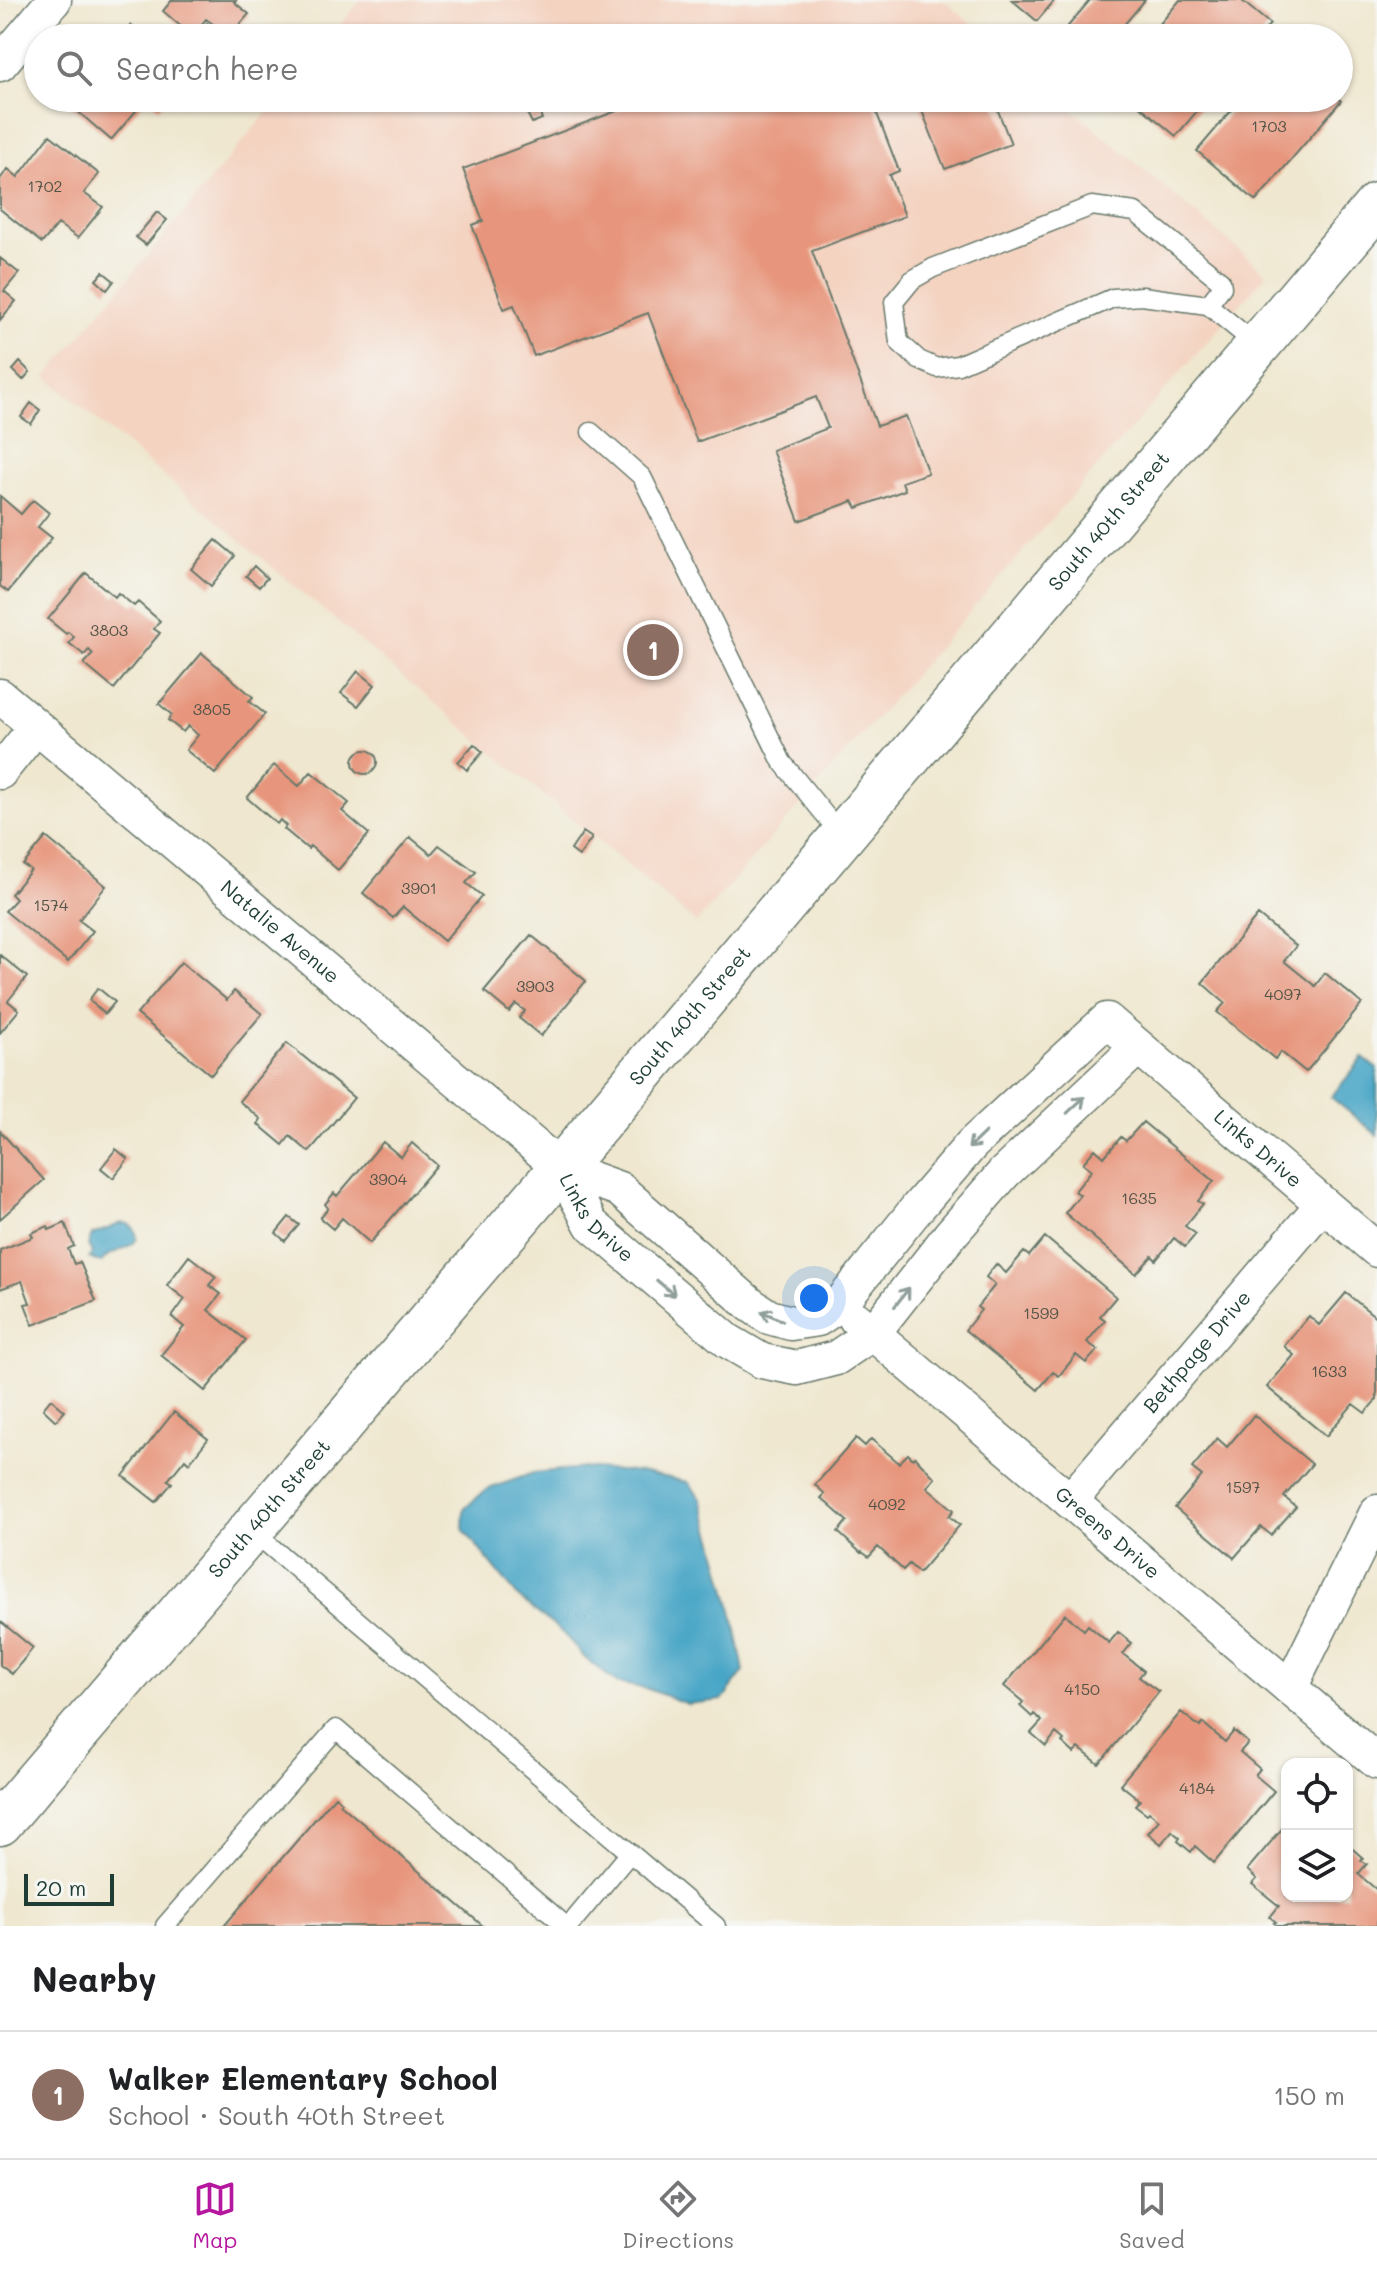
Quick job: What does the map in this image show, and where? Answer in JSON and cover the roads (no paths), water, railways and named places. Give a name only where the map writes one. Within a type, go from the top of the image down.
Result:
[{"type":"street","points":[[34,24],[54,0]]},
{"type":"street","points":[[0,64],[24,36]]},
{"type":"street","name":"South 40th Street","points":[[0,1823],[561,1168],[1377,205]]},
{"type":"street","name":"Natalie Avenue","points":[[0,696],[561,1168]]},
{"type":"street","points":[[0,772],[36,727]]},
{"type":"street","name":"Links Drive","points":[[561,1168],[619,1189],[751,1305],[769,1317],[791,1323],[818,1319],[840,1304],[972,1144],[1107,1020],[1377,1250]]},
{"type":"street","name":"Links Drive","points":[[561,1168],[591,1224],[728,1341],[762,1361],[797,1368],[836,1358],[873,1333],[950,1235],[1004,1173],[1138,1047]]},
{"type":"street","name":"Bethpage Drive","points":[[1070,1501],[1323,1204]]},
{"type":"street","name":"Greens Drive","points":[[840,1304],[1377,1762]]},
{"type":"street","points":[[1290,1688],[1377,1512]]},
{"type":"lane","points":[[1208,305],[1222,287],[1221,281],[1135,212],[1092,206],[933,268],[912,280],[894,302],[899,342],[919,360],[937,368],[958,365],[1113,298],[1142,296],[1208,305],[1257,345]]},
{"type":"lane","points":[[591,432],[642,477],[782,762],[842,836]]},
{"type":"lane","points":[[250,1529],[716,1926]]},
{"type":"lane","points":[[165,1926],[336,1729],[568,1926],[630,1853]]},
{"type":"water","points":[[1363,1058],[1377,1069],[1377,1135],[1331,1097]]},
{"type":"water","points":[[122,1223],[133,1227],[137,1239],[101,1263],[89,1258],[92,1253],[88,1245],[92,1235]]},
{"type":"water","points":[[583,1468],[645,1473],[688,1482],[701,1499],[733,1614],[744,1671],[722,1700],[687,1704],[648,1689],[617,1683],[519,1598],[463,1529],[464,1509],[486,1490],[533,1473]]},
{"type":"place","name":"Walker Elementary School","points":[[653,650]]}]
